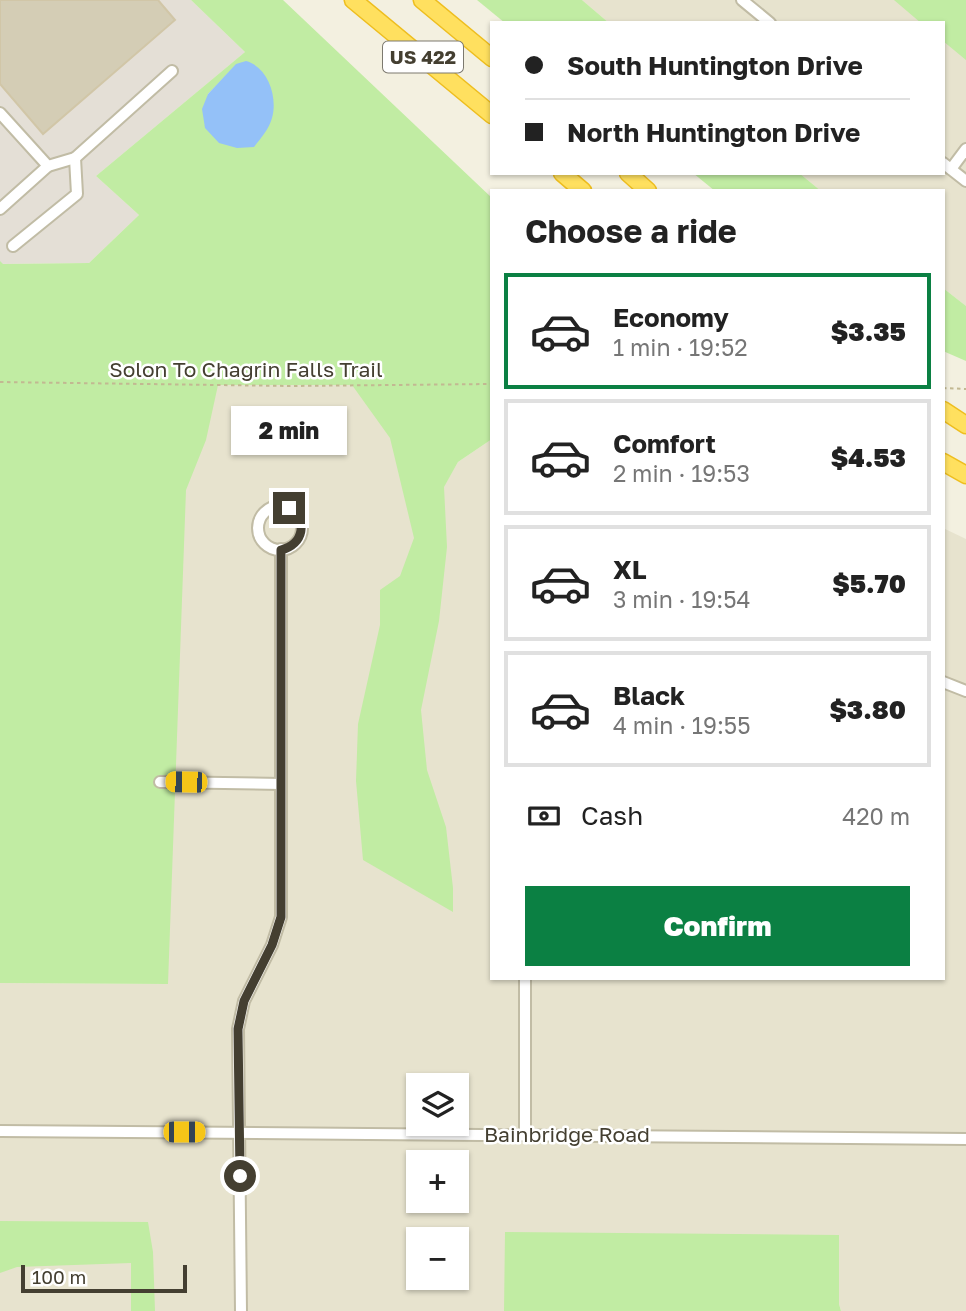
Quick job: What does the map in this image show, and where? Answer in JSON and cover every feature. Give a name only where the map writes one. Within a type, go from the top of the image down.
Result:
[{"type":"highway","name":"US 422","points":[[353,0],[490,113]]},
{"type":"highway","name":"US 422","points":[[422,0],[490,56]]},
{"type":"highway","points":[[564,175],[581,189]]},
{"type":"highway","points":[[630,175],[646,189]]},
{"type":"highway","points":[[945,411],[966,425]]},
{"type":"highway","points":[[945,463],[966,475]]},
{"type":"street","points":[[742,0],[768,21]]},
{"type":"street","points":[[0,209],[48,166],[75,158],[172,71]]},
{"type":"street","points":[[0,113],[48,166]]},
{"type":"street","points":[[966,149],[947,166],[966,181]]},
{"type":"street","points":[[13,246],[77,194],[75,158]]},
{"type":"street","points":[[282,506],[289,508],[300,518],[302,532],[294,544],[281,550],[267,546],[262,541],[258,527],[268,509],[282,506]]},
{"type":"street","points":[[241,1311],[238,1029],[244,1001],[272,945],[281,917],[281,550]]},
{"type":"street","points":[[945,683],[966,691]]},
{"type":"street","points":[[160,782],[281,784]]},
{"type":"street","points":[[525,980],[525,1135]]},
{"type":"street","name":"Bainbridge Road","points":[[0,1131],[966,1139]]},
{"type":"path","name":"Solon To Chagrin Falls Trail","points":[[0,382],[290,386],[490,384]]},
{"type":"path","points":[[945,388],[966,389]]},
{"type":"shaded area","points":[[0,0],[191,0],[245,52],[96,176],[139,215],[89,263],[0,264]]},
{"type":"shaded area","points":[[582,0],[966,0],[966,306],[945,290],[945,189],[819,189],[801,175],[945,175],[945,21],[607,21]]},
{"type":"shaded area","points":[[0,382],[414,385],[415,536],[458,462],[490,440],[490,980],[945,980],[945,529],[966,539],[966,1311],[841,1311],[839,1304],[749,1311],[0,1311],[0,983],[168,984]]},
{"type":"green space","points":[[191,0],[283,0],[490,196],[490,440],[458,462],[444,487],[447,547],[439,621],[421,710],[427,770],[446,827],[453,912],[363,860],[356,781],[358,724],[380,625],[380,590],[400,576],[414,538],[390,438],[352,385],[218,385],[206,440],[186,490],[168,984],[0,983],[0,261],[3,264],[89,263],[139,215],[96,176],[245,52]],"holes":[[[237,64],[205,128],[208,94]]]},
{"type":"green space","points":[[477,0],[582,0],[607,21],[503,21]]},
{"type":"green space","points":[[894,0],[966,0],[966,60],[945,43],[945,21],[919,21]]},
{"type":"green space","points":[[695,175],[801,175],[819,189],[713,189]]},
{"type":"green space","points":[[945,290],[966,306],[966,361],[945,352]]},
{"type":"green space","points":[[0,1221],[148,1222],[153,1252],[155,1311],[131,1311],[131,1263],[17,1267],[0,1273]]},
{"type":"green space","points":[[505,1232],[839,1235],[841,1311],[504,1311]]},
{"type":"water","points":[[246,61],[254,64],[265,76],[272,92],[274,110],[269,126],[254,147],[237,148],[219,143],[205,128],[202,109],[208,94],[236,64]]},
{"type":"building","points":[[0,0],[158,0],[175,20],[43,134],[0,84]]},
{"type":"route","points":[[240,1176],[238,1029],[244,1001],[272,945],[281,917],[281,550],[294,544],[302,532],[300,518],[289,508]]}]
